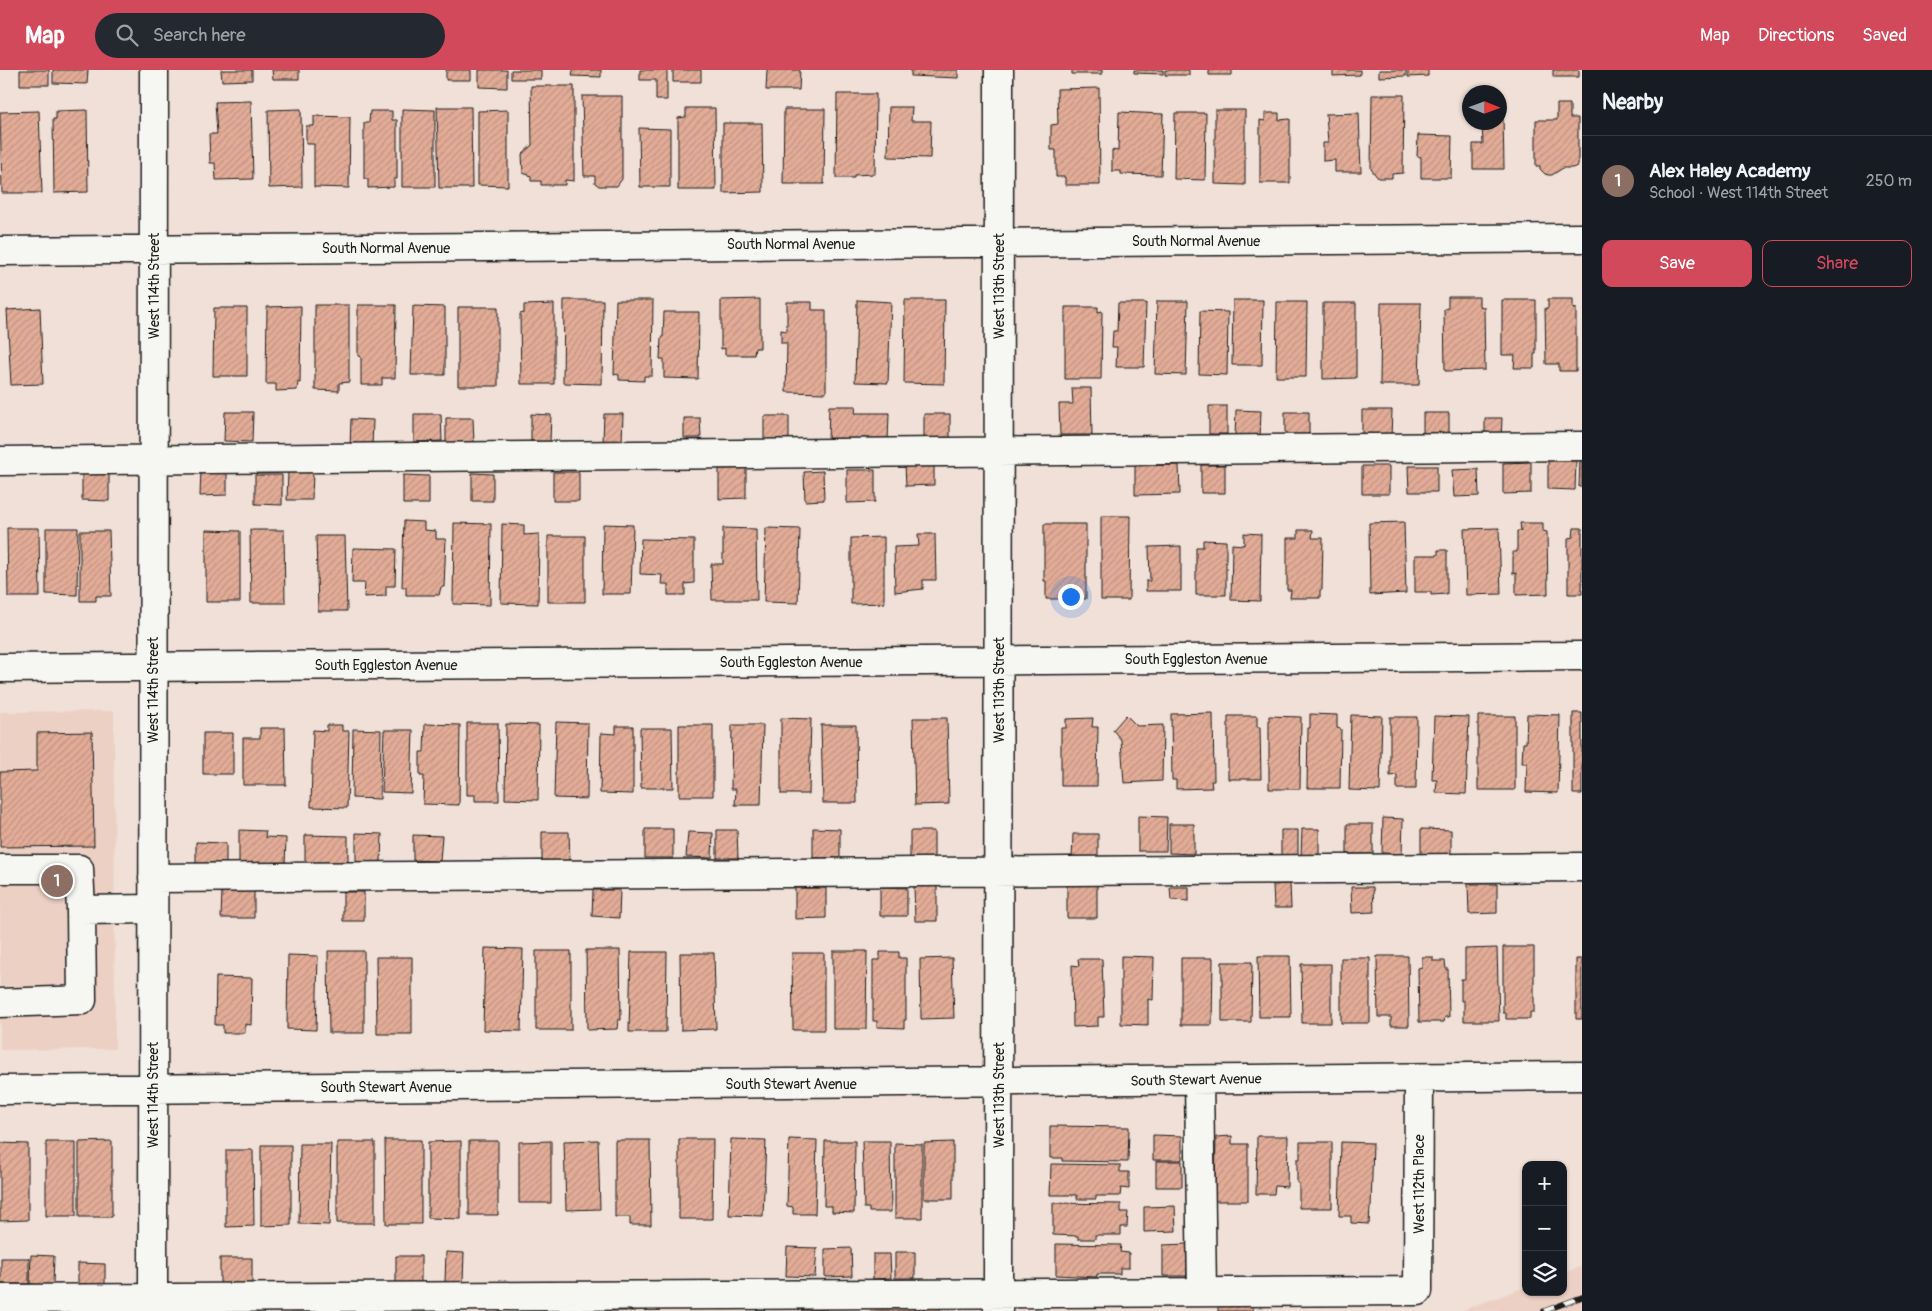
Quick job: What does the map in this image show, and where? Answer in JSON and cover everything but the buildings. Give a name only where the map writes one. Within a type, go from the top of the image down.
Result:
[{"type":"street","name":"West 114th Street","points":[[153,1304],[154,70]]},
{"type":"street","name":"West 113th Street","points":[[998,1302],[999,70]]},
{"type":"street","name":"South Normal Avenue","points":[[0,251],[1582,238]]},
{"type":"street","points":[[0,461],[1582,446]]},
{"type":"street","name":"South Eggleston Avenue","points":[[0,668],[1582,656]]},
{"type":"street","points":[[154,878],[1582,867]]},
{"type":"street","points":[[0,869],[80,868],[82,1000],[0,1003]]},
{"type":"street","points":[[81,910],[153,909]]},
{"type":"street","name":"South Stewart Avenue","points":[[0,1090],[1582,1076]]},
{"type":"street","name":"West 112th Place","points":[[1202,1292],[1418,1291],[1419,1078]]},
{"type":"street","points":[[0,1299],[153,1304],[998,1302],[1202,1292],[1199,1080]]},
{"type":"shaded area","points":[[114,711],[115,1049],[0,1050],[0,712]]},
{"type":"shaded area","points":[[1582,1266],[1582,1311],[1460,1311],[1522,1288],[1522,1296],[1567,1296],[1567,1272]]},
{"type":"railway","points":[[1544,1311],[1582,1297]]},
{"type":"place","name":"Alex Haley Academy","points":[[57,881]]}]
